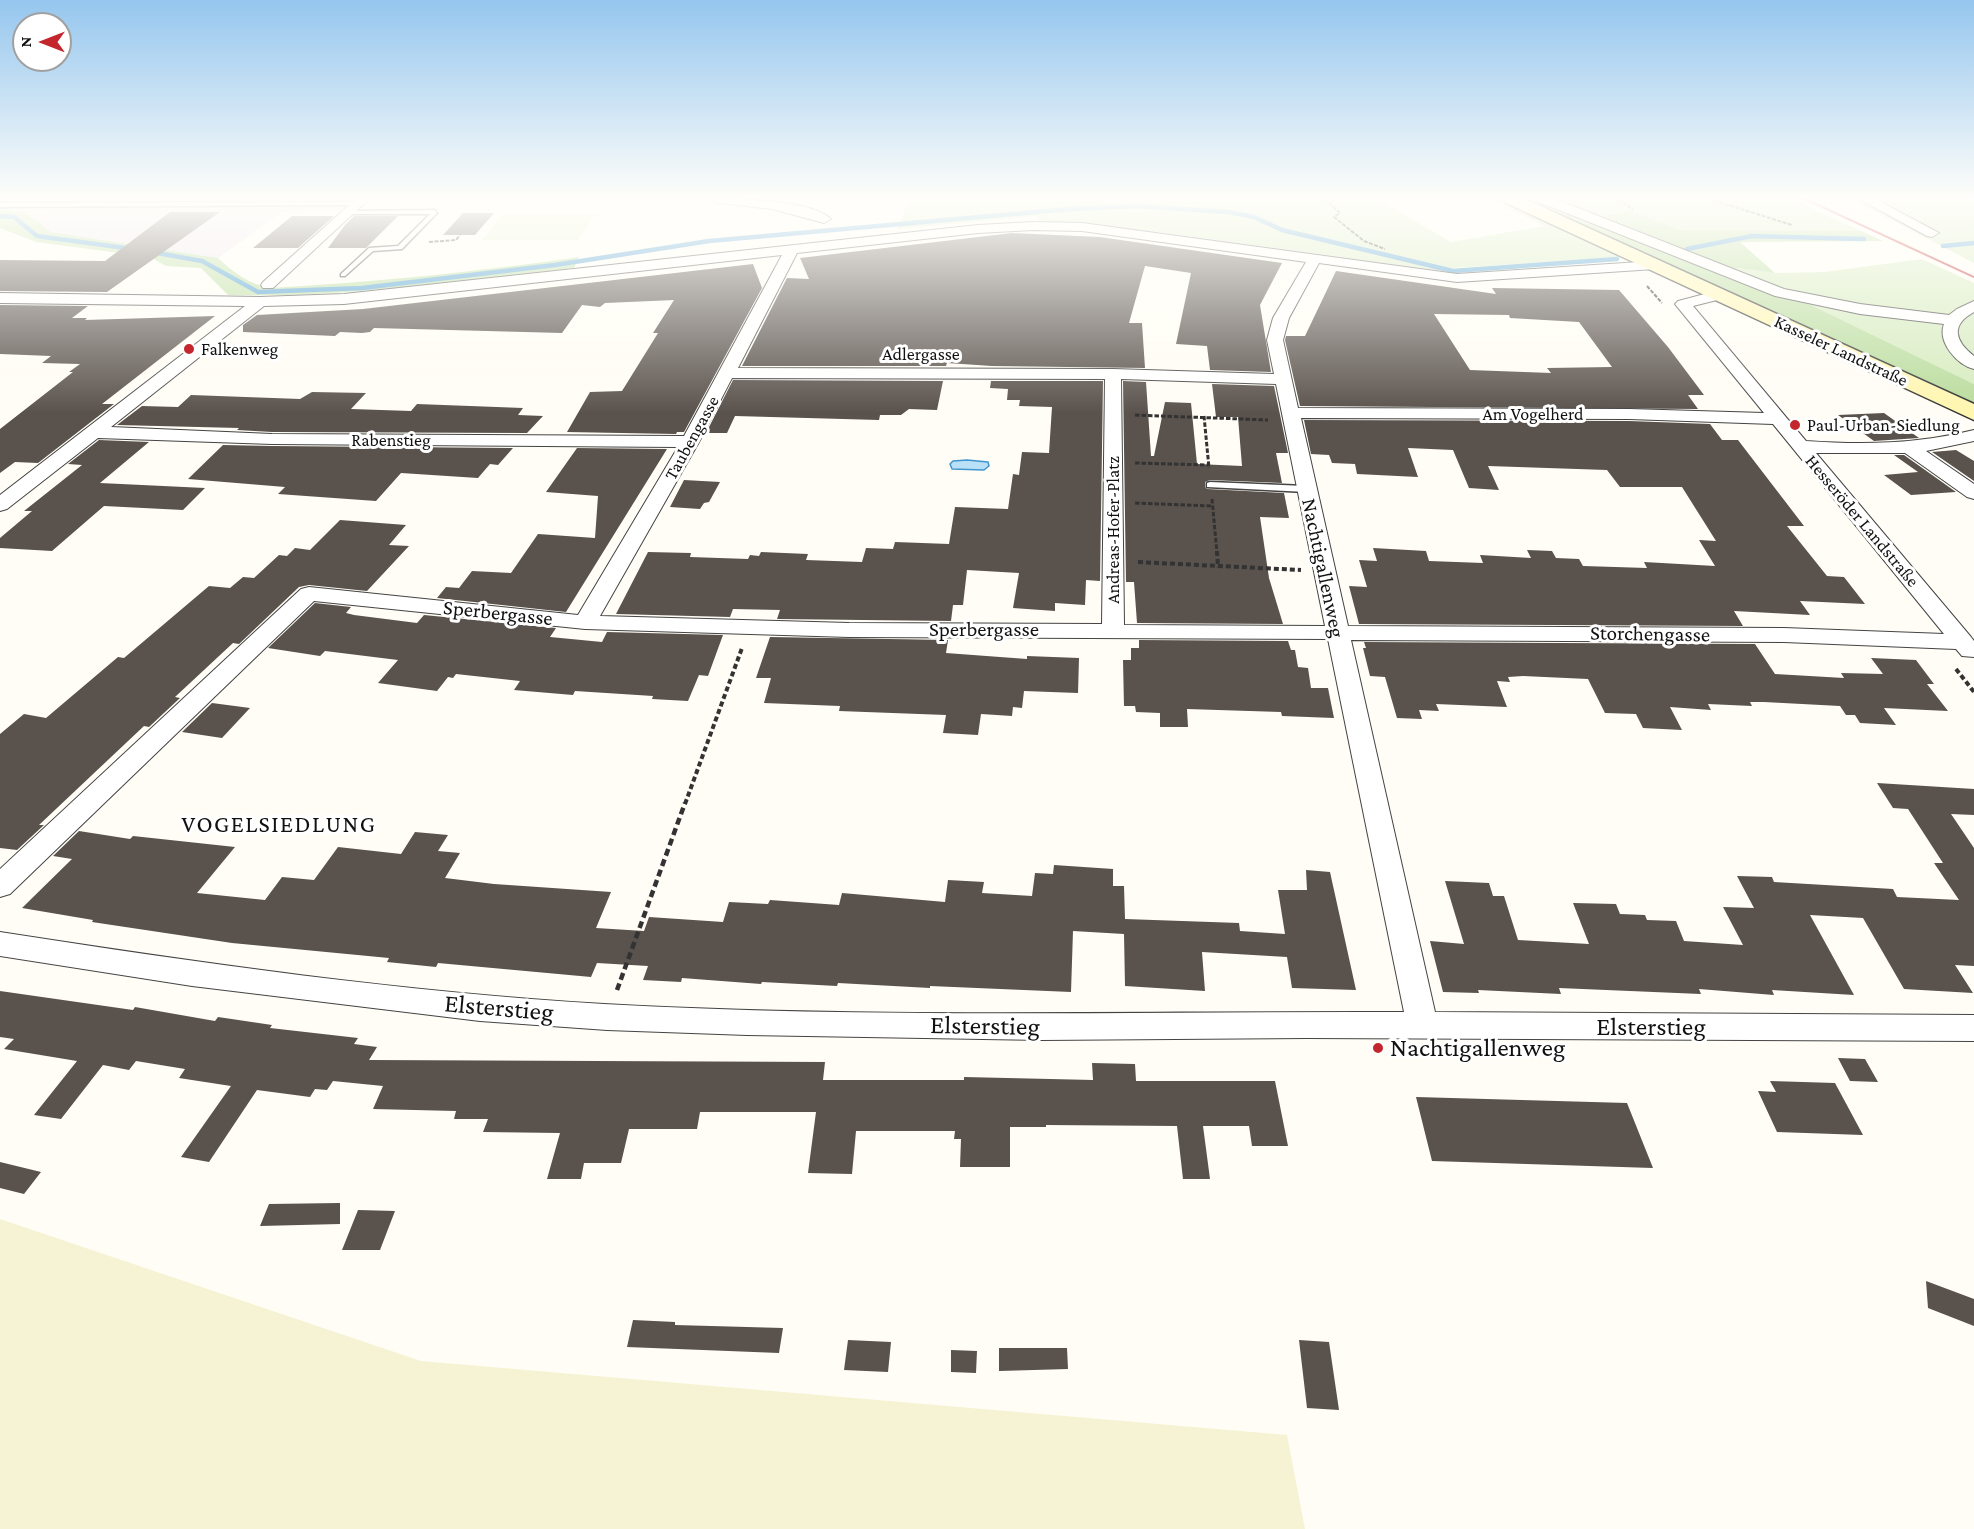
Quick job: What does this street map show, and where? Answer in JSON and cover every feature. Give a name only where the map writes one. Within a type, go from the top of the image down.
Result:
[{"type":"main road","name":"Kasseler Landstraße","points":[[1667,270],[1974,413]]},
{"type":"street","points":[[268,285],[284,270]]},
{"type":"street","points":[[0,298],[260,302],[344,299],[606,270]]},
{"type":"street","name":"Taubengasse","points":[[585,622],[690,442],[781,270]]},
{"type":"street","name":"Nachtigallenweg","points":[[1308,270],[1281,318],[1275,340],[1423,1026]]},
{"type":"street","points":[[1403,270],[1458,278],[1574,270]]},
{"type":"street","points":[[1723,270],[1780,293],[1860,309],[1952,320]]},
{"type":"street","name":"Hesseröder Landstraße","points":[[1720,295],[1683,304],[1969,649]]},
{"type":"street","points":[[0,505],[260,302]]},
{"type":"street","points":[[1974,306],[1952,320],[1949,337],[1956,348],[1974,364]]},
{"type":"street","name":"Adlergasse","points":[[728,373],[1113,374]]},
{"type":"street","points":[[1113,374],[1282,379]]},
{"type":"street","name":"Andreas-Hofer-Platz","points":[[1113,374],[1113,631],[1336,631]]},
{"type":"street","name":"Am Vogelherd","points":[[1290,417],[1629,414],[1777,419]]},
{"type":"street","name":"Rabenstieg","points":[[93,432],[272,439],[690,442]]},
{"type":"street","points":[[1800,446],[1870,450],[1910,448],[1950,442],[1974,435]]},
{"type":"street","points":[[1910,448],[1974,493]]},
{"type":"street","name":"Sperbergasse","points":[[0,886],[309,594],[585,622],[849,630],[1113,631]]},
{"type":"street","name":"Storchengasse","points":[[1336,631],[1784,635],[1969,649]]},
{"type":"street","name":"Elsterstieg","points":[[0,944],[238,979],[480,1008],[607,1017],[759,1023],[1042,1028],[1423,1026],[1974,1028]]},
{"type":"lane","points":[[343,275],[348,270]]},
{"type":"lane","points":[[1210,485],[1306,489]]},
{"type":"path","points":[[1113,414],[1290,417]]},
{"type":"path","points":[[1113,462],[1209,465]]},
{"type":"path","points":[[1113,502],[1212,506]]},
{"type":"path","points":[[1113,561],[1323,571]]},
{"type":"path","points":[[607,1017],[750,626]]},
{"type":"shaded area","points":[[0,1219],[421,1361],[1287,1435],[1305,1529],[0,1529]]},
{"type":"green space","points":[[203,270],[233,270],[256,284],[271,288],[473,270],[554,270],[358,291],[228,295]]},
{"type":"green space","points":[[1683,270],[1712,270],[1811,305],[1974,384],[1974,403]]},
{"type":"green space","points":[[1712,270],[1775,273],[1947,270],[1974,283],[1974,384],[1811,305]]},
{"type":"green space","points":[[1755,270],[1772,270],[1775,273]]},
{"type":"water","points":[[953,461],[988,462],[989,466],[984,470],[952,469],[950,464]]},
{"type":"building","points":[[0,270],[138,270],[107,292],[0,291]]},
{"type":"building","points":[[698,270],[755,270],[762,288],[684,432],[676,434],[567,432],[590,392],[622,391],[658,333],[653,333],[674,300],[605,303],[600,307],[582,305],[562,333],[374,328],[370,332],[340,332],[335,336],[243,332],[243,325],[257,315],[363,309]]},
{"type":"building","points":[[805,270],[1144,270],[1129,323],[1142,323],[1145,368],[992,366],[947,363],[946,366],[742,366],[787,278],[809,279]]},
{"type":"building","points":[[1174,270],[1278,270],[1260,305],[1271,372],[1210,370],[1207,346],[1176,344],[1191,273]]},
{"type":"building","points":[[1336,271],[1496,294],[1492,288],[1619,290],[1668,347],[1704,395],[1688,395],[1698,409],[1300,406],[1285,340],[1286,336],[1305,336]],"holes":[[[1434,314],[1509,315],[1510,318],[1579,322],[1612,367],[1547,368],[1551,373],[1470,370]]]},
{"type":"building","points":[[0,305],[88,306],[72,318],[87,318],[85,320],[215,316],[102,404],[114,404],[38,463],[15,462],[0,473],[0,429],[80,364],[42,363],[51,356],[0,354]]},
{"type":"building","points":[[733,380],[943,381],[937,410],[909,409],[901,415],[880,415],[879,420],[735,416],[727,433],[706,433]]},
{"type":"building","points":[[991,381],[1103,381],[1100,581],[1086,580],[1085,605],[1055,603],[1055,611],[1013,608],[1019,573],[967,570],[963,605],[953,605],[951,621],[777,619],[780,610],[733,609],[730,617],[616,614],[648,552],[691,553],[690,557],[748,559],[750,555],[759,556],[761,552],[808,554],[806,560],[862,562],[866,548],[893,549],[895,542],[949,544],[955,507],[1008,509],[1013,474],[1019,475],[1022,452],[1049,453],[1052,407],[1019,406],[1020,400],[1007,400],[1008,389],[990,388]]},
{"type":"building","points":[[1123,381],[1146,382],[1151,456],[1154,456],[1165,402],[1191,403],[1197,464],[1242,466],[1238,417],[1216,417],[1212,384],[1274,386],[1288,453],[1276,453],[1282,483],[1210,480],[1205,482],[1205,487],[1207,489],[1284,493],[1289,518],[1260,517],[1269,578],[1283,624],[1137,623],[1134,582],[1126,582]]},
{"type":"building","points":[[312,392],[366,393],[351,409],[411,411],[417,404],[523,408],[518,415],[543,416],[527,433],[272,432],[237,430],[239,428],[117,425],[142,406],[178,407],[191,395],[300,399]]},
{"type":"building","points":[[1884,413],[1919,438],[1874,441],[1838,415]]},
{"type":"building","points":[[1304,420],[1629,421],[1710,424],[1722,440],[1738,440],[1804,526],[1787,526],[1827,576],[1844,577],[1865,604],[1800,601],[1810,615],[1734,611],[1743,626],[1359,624],[1349,586],[1367,587],[1359,560],[1377,561],[1373,548],[1426,551],[1429,561],[1483,563],[1480,555],[1531,558],[1527,550],[1552,551],[1556,558],[1579,559],[1583,566],[1647,568],[1644,562],[1715,566],[1699,540],[1716,541],[1682,487],[1620,487],[1607,470],[1488,466],[1499,490],[1469,488],[1453,450],[1408,448],[1418,477],[1357,474],[1355,464],[1332,463],[1329,455],[1311,454]]},
{"type":"building","points":[[99,440],[149,442],[100,483],[205,488],[183,510],[104,506],[52,551],[0,548],[0,538],[32,511],[24,511],[82,465],[68,464]]},
{"type":"building","points":[[223,445],[513,448],[498,465],[490,464],[478,478],[401,473],[376,501],[278,494],[285,487],[188,479]]},
{"type":"building","points":[[577,448],[667,449],[566,612],[437,598],[446,587],[459,588],[472,571],[511,573],[538,534],[595,538],[598,496],[546,492]]},
{"type":"building","points":[[1956,450],[1974,461],[1974,481],[1932,452]]},
{"type":"building","points":[[1894,455],[1904,455],[1956,492],[1911,495],[1884,475],[1918,472]]},
{"type":"building","points":[[684,480],[720,482],[709,502],[704,503],[700,509],[670,507]]},
{"type":"building","points":[[340,520],[406,525],[389,545],[409,546],[367,591],[309,585],[299,587],[239,644],[233,643],[175,697],[180,698],[149,727],[144,726],[39,825],[44,825],[17,850],[0,848],[0,734],[24,714],[46,718],[118,657],[124,658],[209,586],[230,588],[243,577],[254,578],[279,555],[287,556],[295,548],[310,550]]},
{"type":"building","points":[[315,603],[351,607],[346,613],[354,615],[417,623],[424,615],[556,628],[550,637],[602,642],[607,632],[723,635],[708,676],[699,675],[688,701],[652,699],[653,696],[575,691],[573,695],[514,690],[520,681],[456,674],[453,678],[448,677],[437,691],[378,683],[398,660],[325,651],[320,656],[268,648]]},
{"type":"building","points":[[770,637],[948,640],[946,653],[1027,659],[1027,656],[1079,658],[1078,693],[1024,691],[1022,708],[1013,707],[1012,716],[981,714],[978,735],[943,733],[946,715],[839,711],[840,706],[764,703],[771,678],[756,678]]},
{"type":"building","points":[[1139,640],[1288,641],[1291,650],[1295,650],[1298,667],[1308,668],[1311,688],[1328,688],[1334,718],[1282,716],[1281,712],[1187,709],[1188,727],[1160,727],[1160,713],[1136,712],[1135,706],[1124,706],[1123,660],[1131,660],[1131,648],[1139,648]]},
{"type":"building","points":[[1364,642],[1755,644],[1775,674],[1844,678],[1841,673],[1883,674],[1871,658],[1916,660],[1934,684],[1927,684],[1948,711],[1884,708],[1896,725],[1860,723],[1855,715],[1846,715],[1840,706],[1764,702],[1750,702],[1752,706],[1708,704],[1711,710],[1670,707],[1682,730],[1643,728],[1636,714],[1605,713],[1588,679],[1523,676],[1508,677],[1510,682],[1497,681],[1507,707],[1436,704],[1439,711],[1419,710],[1422,719],[1397,718],[1385,677],[1370,676],[1363,648],[1366,648]]},
{"type":"building","points":[[212,703],[250,708],[222,738],[182,732]]},
{"type":"building","points":[[1877,783],[1974,789],[1974,815],[1951,814],[1974,848],[1974,966],[1955,965],[1973,993],[1904,989],[1863,918],[1810,915],[1854,995],[1772,990],[1774,995],[1699,989],[1701,994],[1559,988],[1561,994],[1478,990],[1479,993],[1443,992],[1430,941],[1464,944],[1445,881],[1489,883],[1493,896],[1504,896],[1518,940],[1589,944],[1573,903],[1616,904],[1620,914],[1645,915],[1647,920],[1676,921],[1684,941],[1743,945],[1723,907],[1754,908],[1737,876],[1772,877],[1774,882],[1893,889],[1897,897],[1959,900],[1934,863],[1943,863],[1908,809],[1893,808]]},
{"type":"building","points":[[79,831],[130,839],[133,836],[235,847],[197,893],[265,900],[282,877],[314,880],[338,847],[401,854],[415,832],[448,835],[438,851],[460,853],[445,878],[494,884],[611,892],[596,928],[644,931],[649,917],[723,922],[729,902],[768,904],[770,900],[839,905],[842,893],[945,902],[948,880],[984,882],[982,893],[1032,896],[1035,873],[1053,874],[1054,865],[1113,869],[1113,886],[1124,886],[1125,919],[1239,923],[1240,931],[1285,934],[1278,890],[1307,890],[1306,870],[1330,872],[1356,990],[1292,988],[1287,957],[1202,952],[1205,991],[1125,986],[1124,934],[1073,931],[1071,992],[838,983],[837,986],[762,982],[761,984],[682,978],[681,982],[643,980],[648,966],[597,963],[591,977],[438,963],[436,967],[387,962],[389,958],[232,943],[92,922],[93,920],[22,908],[72,859],[53,856]]},
{"type":"building","points":[[0,991],[133,1010],[135,1007],[215,1021],[218,1017],[272,1025],[270,1028],[358,1038],[354,1044],[377,1047],[369,1060],[825,1062],[823,1080],[964,1080],[964,1077],[1093,1080],[1092,1063],[1135,1064],[1136,1081],[1275,1081],[1288,1146],[1252,1146],[1249,1126],[1203,1126],[1210,1179],[1183,1179],[1177,1126],[1010,1127],[1010,1167],[960,1167],[961,1139],[954,1139],[955,1131],[856,1131],[852,1174],[808,1173],[816,1112],[700,1112],[697,1129],[629,1129],[621,1163],[584,1163],[581,1179],[547,1179],[560,1133],[483,1132],[488,1119],[454,1119],[456,1111],[373,1109],[383,1086],[333,1081],[327,1090],[315,1089],[310,1097],[257,1090],[209,1162],[181,1157],[231,1086],[179,1078],[185,1069],[136,1061],[129,1070],[103,1065],[61,1119],[34,1115],[77,1061],[4,1049],[14,1039],[0,1037]]},
{"type":"building","points":[[1838,1058],[1865,1059],[1878,1082],[1850,1081]]},
{"type":"building","points":[[1770,1081],[1835,1083],[1863,1135],[1777,1132],[1758,1091],[1776,1092]]},
{"type":"building","points":[[1416,1097],[1627,1103],[1653,1168],[1432,1161]]},
{"type":"building","points":[[0,1162],[41,1172],[24,1194],[0,1188]]},
{"type":"building","points":[[340,1203],[340,1224],[260,1226],[269,1204]]},
{"type":"building","points":[[358,1210],[395,1211],[380,1250],[342,1250]]},
{"type":"building","points":[[1926,1281],[1974,1299],[1974,1326],[1928,1308]]},
{"type":"building","points":[[633,1320],[675,1322],[675,1325],[783,1328],[779,1353],[627,1347]]},
{"type":"building","points":[[848,1340],[891,1342],[888,1372],[844,1370]]},
{"type":"building","points":[[1299,1340],[1329,1342],[1339,1410],[1307,1408]]},
{"type":"building","points":[[999,1348],[1067,1348],[1068,1369],[999,1371]]},
{"type":"building","points":[[951,1350],[977,1351],[976,1373],[951,1372]]},
{"type":"waterway","points":[[219,270],[258,292],[362,288],[510,270]]},
{"type":"waterway","points":[[1450,270],[1462,270]]},
{"type":"railway","points":[[1960,270],[1974,277]]},
{"type":"place","name":"Falkenweg","points":[[189,349]]},
{"type":"place","name":"Paul-Urban-Siedlung","points":[[1795,425]]},
{"type":"place","name":"Nachtigallenweg","points":[[1378,1048]]},
{"type":"district","name":"VOGELSIEDLUNG","points":[[279,825]]}]
